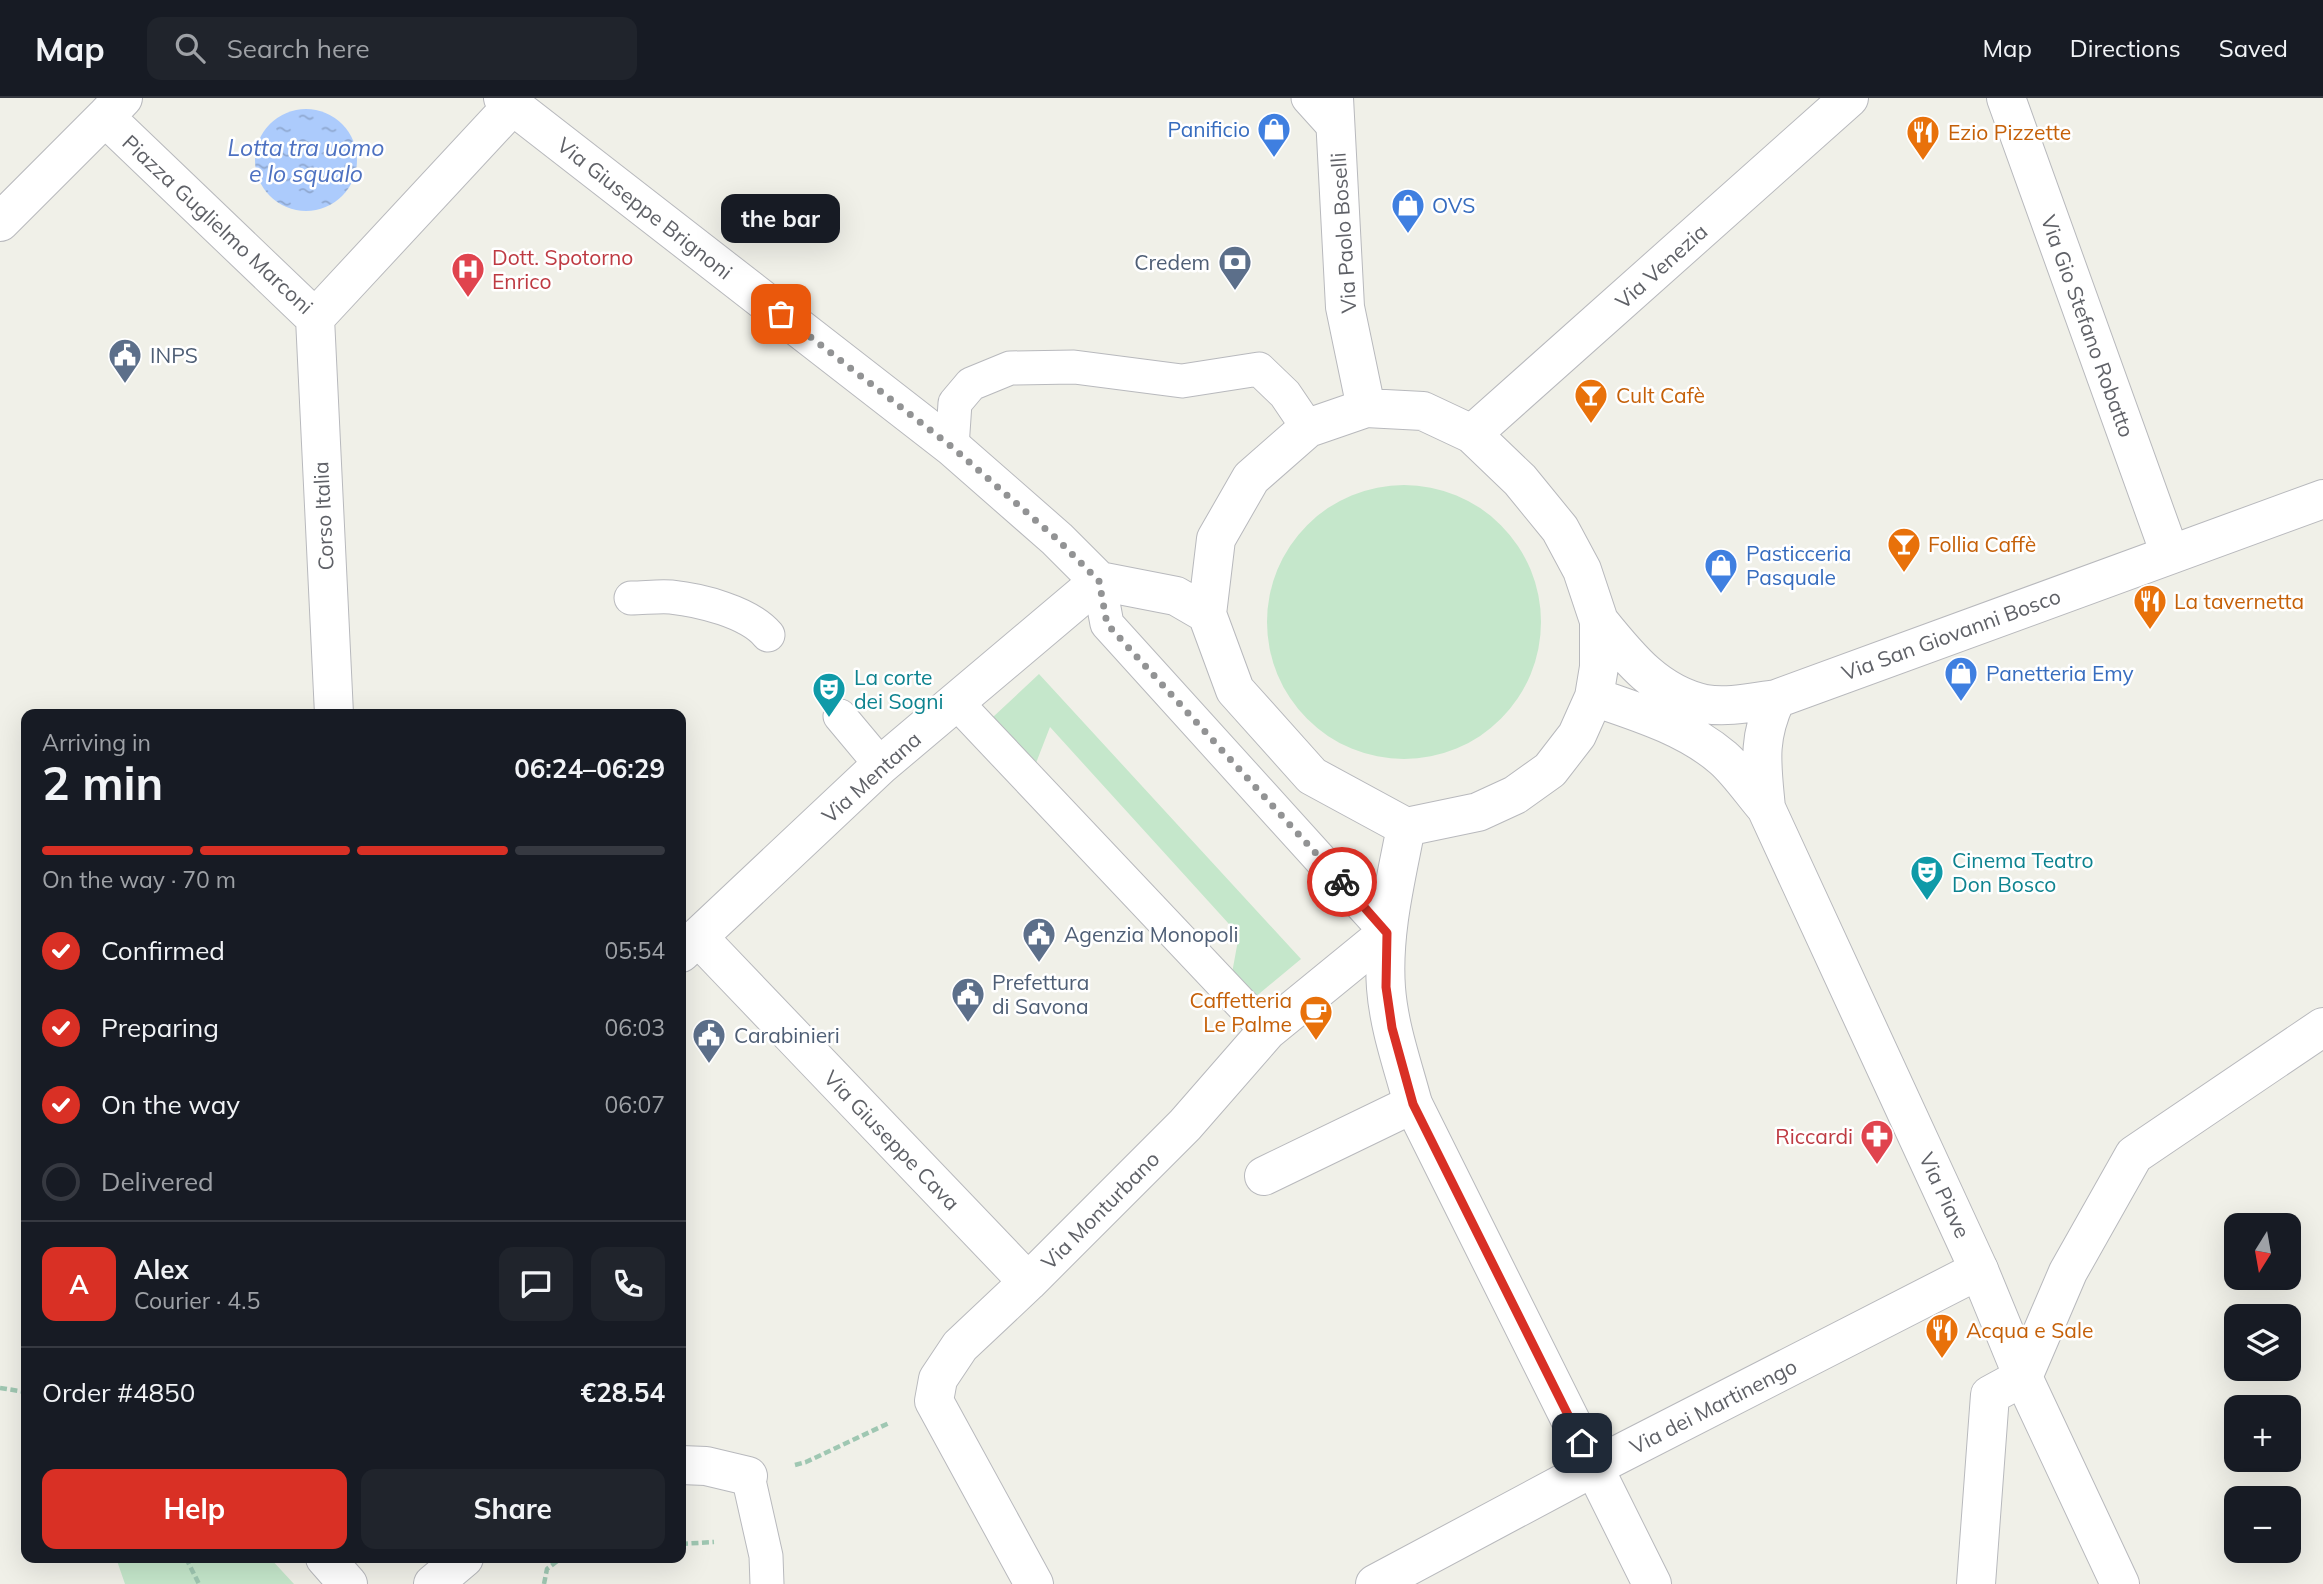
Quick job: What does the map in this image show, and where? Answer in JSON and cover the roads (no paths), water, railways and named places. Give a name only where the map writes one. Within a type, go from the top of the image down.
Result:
[{"type":"street","name":"Via Venezia","points":[[1472,434],[1849,98]]},
{"type":"street","name":"Via Gio Stefano Robatto","points":[[2006,98],[2169,554]]},
{"type":"street","name":"Piazza Guglielmo Marconi","points":[[114,108],[315,318],[508,102]]},
{"type":"street","name":"Via Giuseppe Brignoni","points":[[508,102],[952,447],[1057,539],[1099,581]]},
{"type":"street","points":[[0,222],[114,108]]},
{"type":"street","name":"Via Paolo Boselli","points":[[1335,114],[1345,307],[1366,408]]},
{"type":"street","name":"Corso Italia","points":[[315,318],[334,709]]},
{"type":"street","points":[[1366,408],[1423,411],[1472,434],[1520,480],[1560,529],[1582,570],[1599,621],[1599,667],[1594,696],[1577,735],[1550,770],[1515,795],[1478,812],[1406,827],[1312,776],[1235,690],[1207,614],[1216,539],[1251,478],[1308,428],[1366,408]]},
{"type":"street","name":"Via San Giovanni Bosco","points":[[1599,621],[1639,668],[1665,689],[1704,704],[1736,705],[1776,699],[2323,499]]},
{"type":"street","points":[[1099,581],[1175,596],[1207,614]]},
{"type":"street","name":"Via Mentana","points":[[689,945],[881,765],[1099,581]]},
{"type":"street","name":"Via Piave","points":[[1594,696],[1638,711],[1692,737],[1723,758],[1766,808],[1979,1270],[2023,1377],[2120,1584]]},
{"type":"street","name":"Via Piave","points":[[1766,808],[1761,749],[1765,722],[1776,699]]},
{"type":"street","points":[[1406,827],[1387,933],[1386,987],[1392,1028],[1413,1104],[1652,1584]]},
{"type":"street","name":"Via Monturbano","points":[[1034,1584],[934,1401],[938,1379],[960,1346],[1185,1125],[1267,1031],[1387,933]]},
{"type":"street","name":"Via Giuseppe Cava","points":[[689,945],[1028,1282]]},
{"type":"street","points":[[1976,1584],[1990,1395],[2023,1377],[2068,1272],[2134,1155],[2323,1027]]},
{"type":"street","points":[[1264,1176],[1413,1104]]},
{"type":"street","name":"Via dei Martinengo","points":[[1375,1584],[1594,1467],[1979,1270]]},
{"type":"street","points":[[686,1465],[706,1466],[748,1476]]},
{"type":"street","points":[[329,1563],[348,1584]]},
{"type":"street","points":[[433,1584],[458,1563]]},
{"type":"lane","points":[[1308,98],[1335,114]]},
{"type":"lane","points":[[952,447],[954,403],[971,384],[1010,368],[1074,367],[1182,382],[1259,369],[1285,394],[1308,428]]},
{"type":"lane","points":[[1099,581],[1107,624],[1387,933]]},
{"type":"lane","points":[[631,598],[671,597],[724,608],[760,625],[768,635]]},
{"type":"lane","points":[[956,702],[1267,1031]]},
{"type":"lane","points":[[840,716],[881,765]]},
{"type":"lane","points":[[748,1476],[766,1556],[767,1584]]},
{"type":"water","name":"Lotta tra uomo e lo squalo","points":[[306,109],[326,113],[342,124],[353,140],[357,160],[353,180],[342,196],[326,207],[306,211],[286,207],[270,196],[259,180],[255,160],[259,140],[270,124],[286,113]]},
{"type":"place","name":"Panificio","points":[[1274,159]]},
{"type":"place","name":"Ezio Pizzette","points":[[1923,162]]},
{"type":"place","name":"OVS","points":[[1408,235]]},
{"type":"place","name":"Credem","points":[[1235,292]]},
{"type":"place","name":"Dott. Spotorno Enrico","points":[[468,299]]},
{"type":"place","name":"the bar","points":[[781,314]]},
{"type":"place","name":"INPS","points":[[125,385]]},
{"type":"place","name":"Cult Cafè","points":[[1591,425]]},
{"type":"place","name":"Follia Caffè","points":[[1904,574]]},
{"type":"place","name":"Pasticceria Pasquale","points":[[1721,595]]},
{"type":"place","name":"La tavernetta","points":[[2150,631]]},
{"type":"place","name":"Panetteria Emy","points":[[1961,703]]},
{"type":"place","name":"La corte dei Sogni","points":[[829,719]]},
{"type":"place","name":"Cinema Teatro Don Bosco","points":[[1927,902]]},
{"type":"place","name":"Agenzia Monopoli","points":[[1039,964]]},
{"type":"place","name":"Prefettura di Savona","points":[[968,1024]]},
{"type":"place","name":"Caffetteria Le Palme","points":[[1316,1042]]},
{"type":"place","name":"Carabinieri","points":[[709,1065]]},
{"type":"place","name":"Riccardi","points":[[1877,1166]]},
{"type":"place","name":"Acqua e Sale","points":[[1942,1360]]}]
